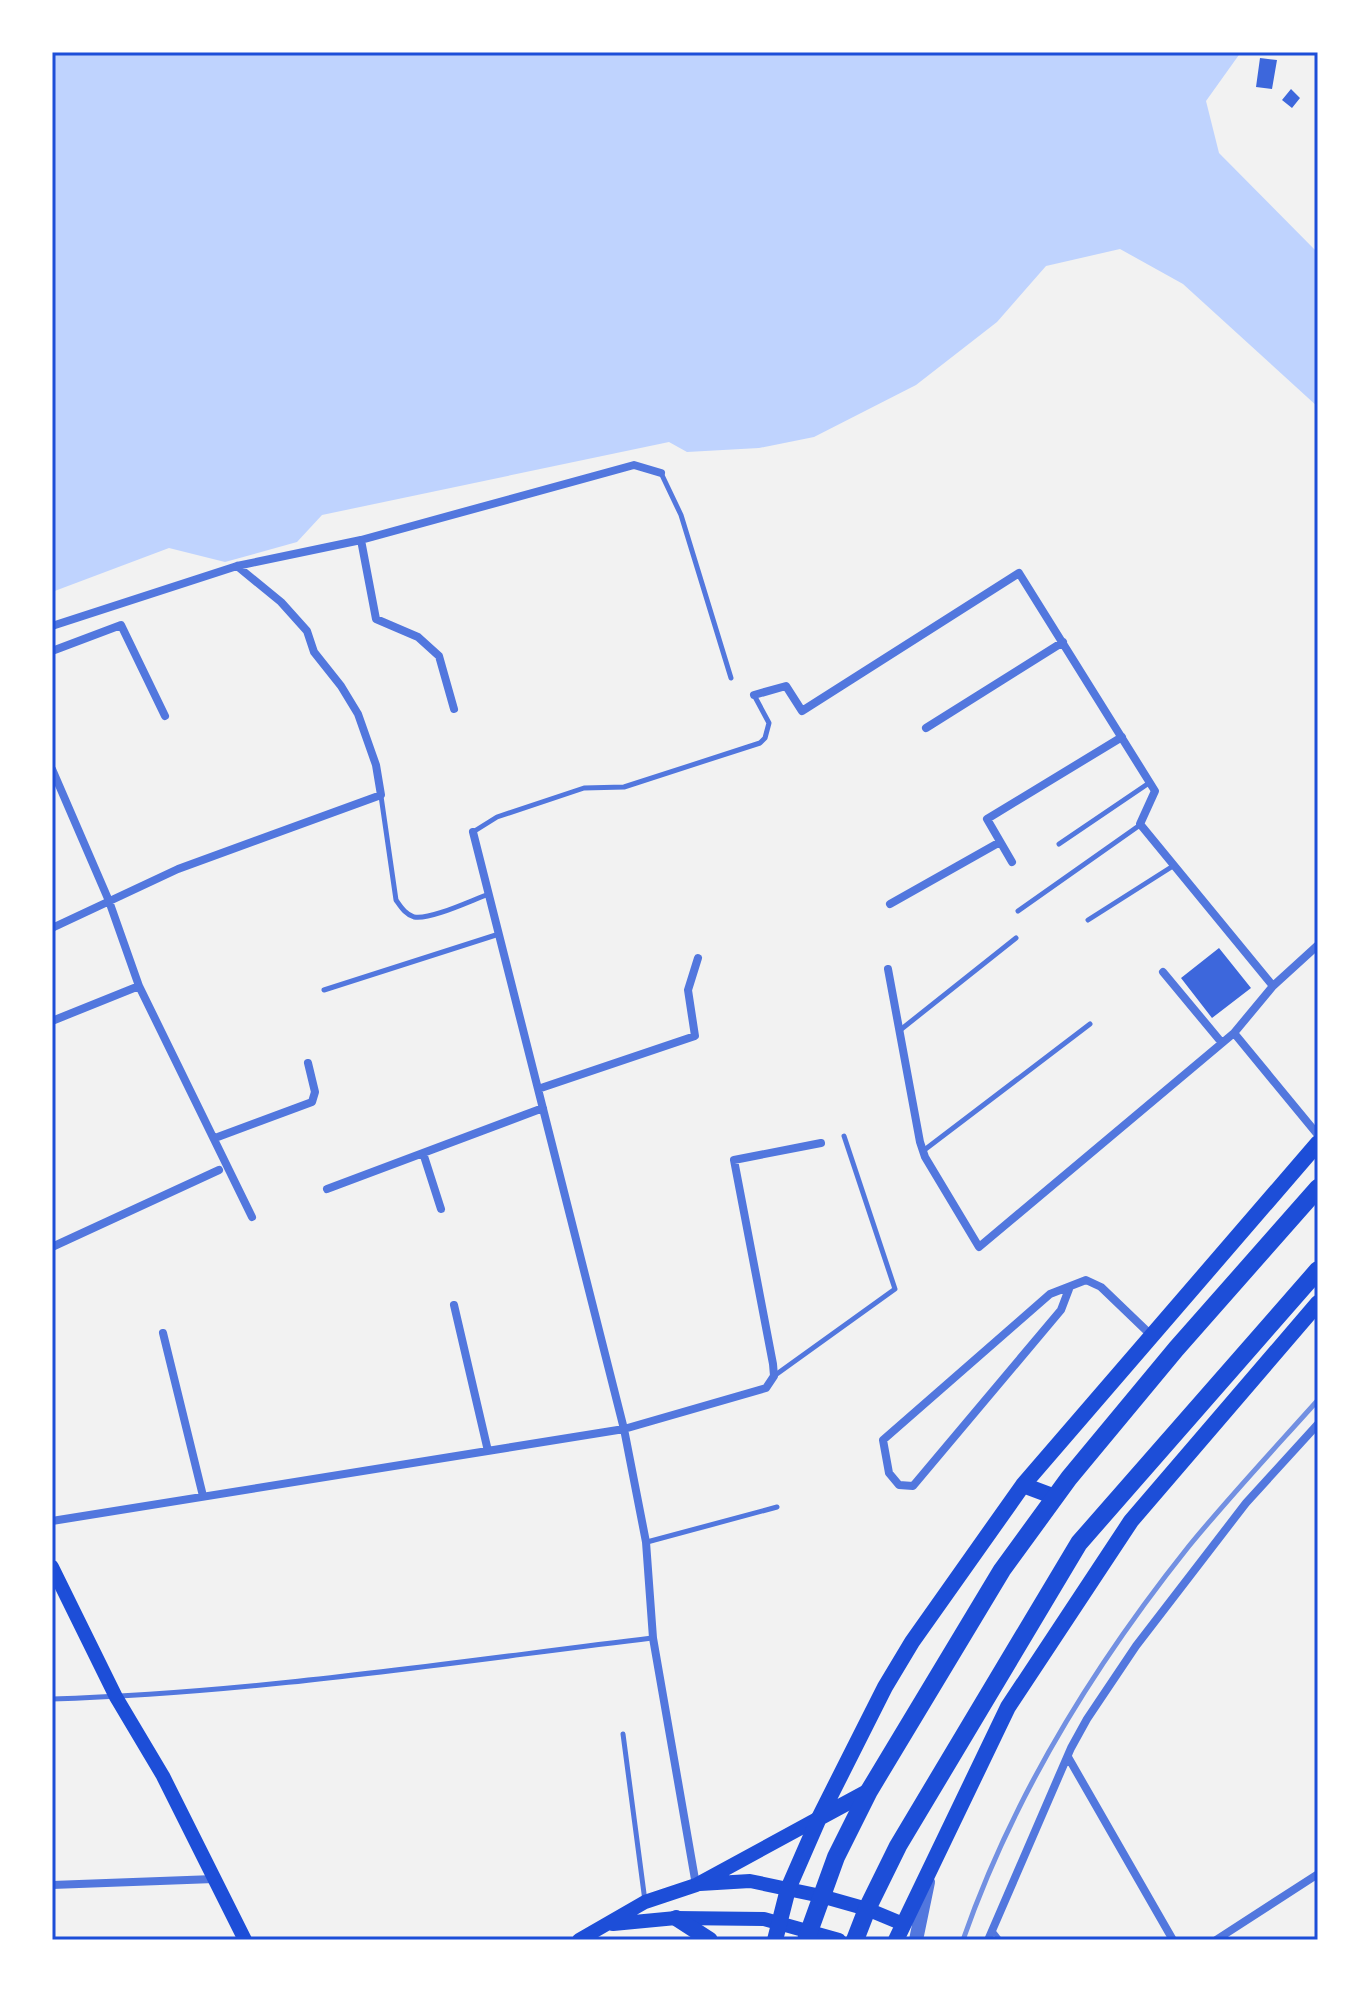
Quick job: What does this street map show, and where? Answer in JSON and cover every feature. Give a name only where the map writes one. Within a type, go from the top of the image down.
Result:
[{"type":"highway","points":[[808,1935],[821,1896],[869,1791],[1002,1570],[1055,1497],[1176,1349],[1318,1188]]},
{"type":"highway","points":[[855,1940],[898,1846],[1079,1543],[1318,1270]]},
{"type":"main road","points":[[775,1940],[788,1889],[819,1818],[905,1653],[1023,1485],[1318,1143]]},
{"type":"main road","points":[[896,1940],[1008,1707],[1131,1521],[1318,1303]]},
{"type":"main road","points":[[1023,1485],[1055,1497]]},
{"type":"main road","points":[[52,1567],[116,1697],[163,1776],[245,1940]]},
{"type":"main road","points":[[579,1940],[645,1902],[696,1885],[869,1791]]},
{"type":"main road","points":[[696,1885],[750,1881],[821,1896],[867,1909],[903,1924]]},
{"type":"main road","points":[[609,1925],[676,1918],[764,1919],[808,1935],[839,1940]]},
{"type":"main road","points":[[676,1918],[710,1940]]},
{"type":"street","points":[[52,626],[237,566],[361,540],[634,465],[661,473]]},
{"type":"street","points":[[361,540],[376,619],[418,637],[439,656],[454,709]]},
{"type":"street","points":[[52,928],[178,869],[381,795],[376,765],[358,714],[314,652],[307,631],[281,602],[237,566]]},
{"type":"street","points":[[754,695],[786,686],[802,711],[1019,573],[1155,791],[1140,824],[1273,986]]},
{"type":"street","points":[[52,651],[121,625],[165,716]]},
{"type":"street","points":[[926,728],[1063,642]]},
{"type":"street","points":[[1012,862],[987,819],[1122,737]]},
{"type":"street","points":[[52,769],[109,901],[139,986],[252,1217]]},
{"type":"street","points":[[473,832],[624,1429],[646,1542],[653,1638],[696,1885]]},
{"type":"street","points":[[890,904],[1000,842]]},
{"type":"street","points":[[888,969],[923,1151],[979,1247],[1234,1033],[1273,986],[1318,945]]},
{"type":"street","points":[[538,1089],[695,1036],[688,990],[698,958]]},
{"type":"street","points":[[1163,972],[1222,1043]]},
{"type":"street","points":[[52,1021],[139,986]]},
{"type":"street","points":[[1234,1033],[1318,1135]]},
{"type":"street","points":[[215,1138],[312,1102],[315,1092],[308,1063]]},
{"type":"street","points":[[327,1189],[543,1108]]},
{"type":"street","points":[[52,1521],[624,1429],[766,1388],[774,1376],[770,1344],[734,1160],[821,1143]]},
{"type":"street","points":[[423,1153],[441,1209]]},
{"type":"street","points":[[52,1247],[219,1170]]},
{"type":"street","points":[[1069,1289],[1061,1310],[945,1450],[913,1486],[899,1485],[889,1473],[883,1440],[1050,1294],[1086,1280],[1101,1287],[1152,1336]]},
{"type":"street","points":[[454,1305],[488,1451]]},
{"type":"street","points":[[163,1333],[203,1496]]},
{"type":"street","points":[[988,1940],[1087,1719],[1136,1646],[1246,1503],[1318,1424]]},
{"type":"street","points":[[1068,1757],[1173,1940]]},
{"type":"street","points":[[914,1940],[932,1862]]},
{"type":"street","points":[[1216,1940],[1318,1874]]},
{"type":"street","points":[[52,1885],[214,1879]]},
{"type":"street","points":[[903,1924],[914,1940]]},
{"type":"lane","points":[[661,473],[681,515],[731,678]]},
{"type":"lane","points":[[473,832],[497,817],[584,788],[624,787],[760,743],[765,738],[769,723],[754,695]]},
{"type":"lane","points":[[1059,844],[1150,782]]},
{"type":"lane","points":[[381,795],[396,900],[403,911],[415,917],[428,916],[489,894]]},
{"type":"lane","points":[[1018,911],[1140,824]]},
{"type":"lane","points":[[1088,920],[1174,865]]},
{"type":"lane","points":[[324,990],[499,934]]},
{"type":"lane","points":[[899,1031],[1016,938]]},
{"type":"lane","points":[[923,1151],[1090,1024]]},
{"type":"lane","points":[[774,1376],[895,1289],[844,1136]]},
{"type":"lane","points":[[646,1542],[777,1507]]},
{"type":"lane","points":[[52,1699],[116,1697],[279,1683],[653,1638]]},
{"type":"lane","points":[[623,1734],[645,1902]]},
{"type":"lane","points":[[993,1930],[1000,1940]]},
{"type":"water","points":[[52,52],[1241,52],[1206,101],[1219,153],[1318,253],[1318,407],[1183,284],[1120,249],[1046,266],[997,322],[916,385],[814,437],[759,448],[687,452],[669,442],[322,515],[297,542],[225,562],[169,548],[52,592]]},
{"type":"building","points":[[1260,58],[1277,60],[1272,89],[1256,87]]},
{"type":"building","points":[[1291,89],[1300,98],[1292,108],[1282,100]]},
{"type":"building","points":[[1219,948],[1251,988],[1212,1018],[1181,978]]},
{"type":"railway","points":[[963,1940],[983,1887],[1031,1783],[1089,1685],[1189,1546],[1318,1400]]}]
